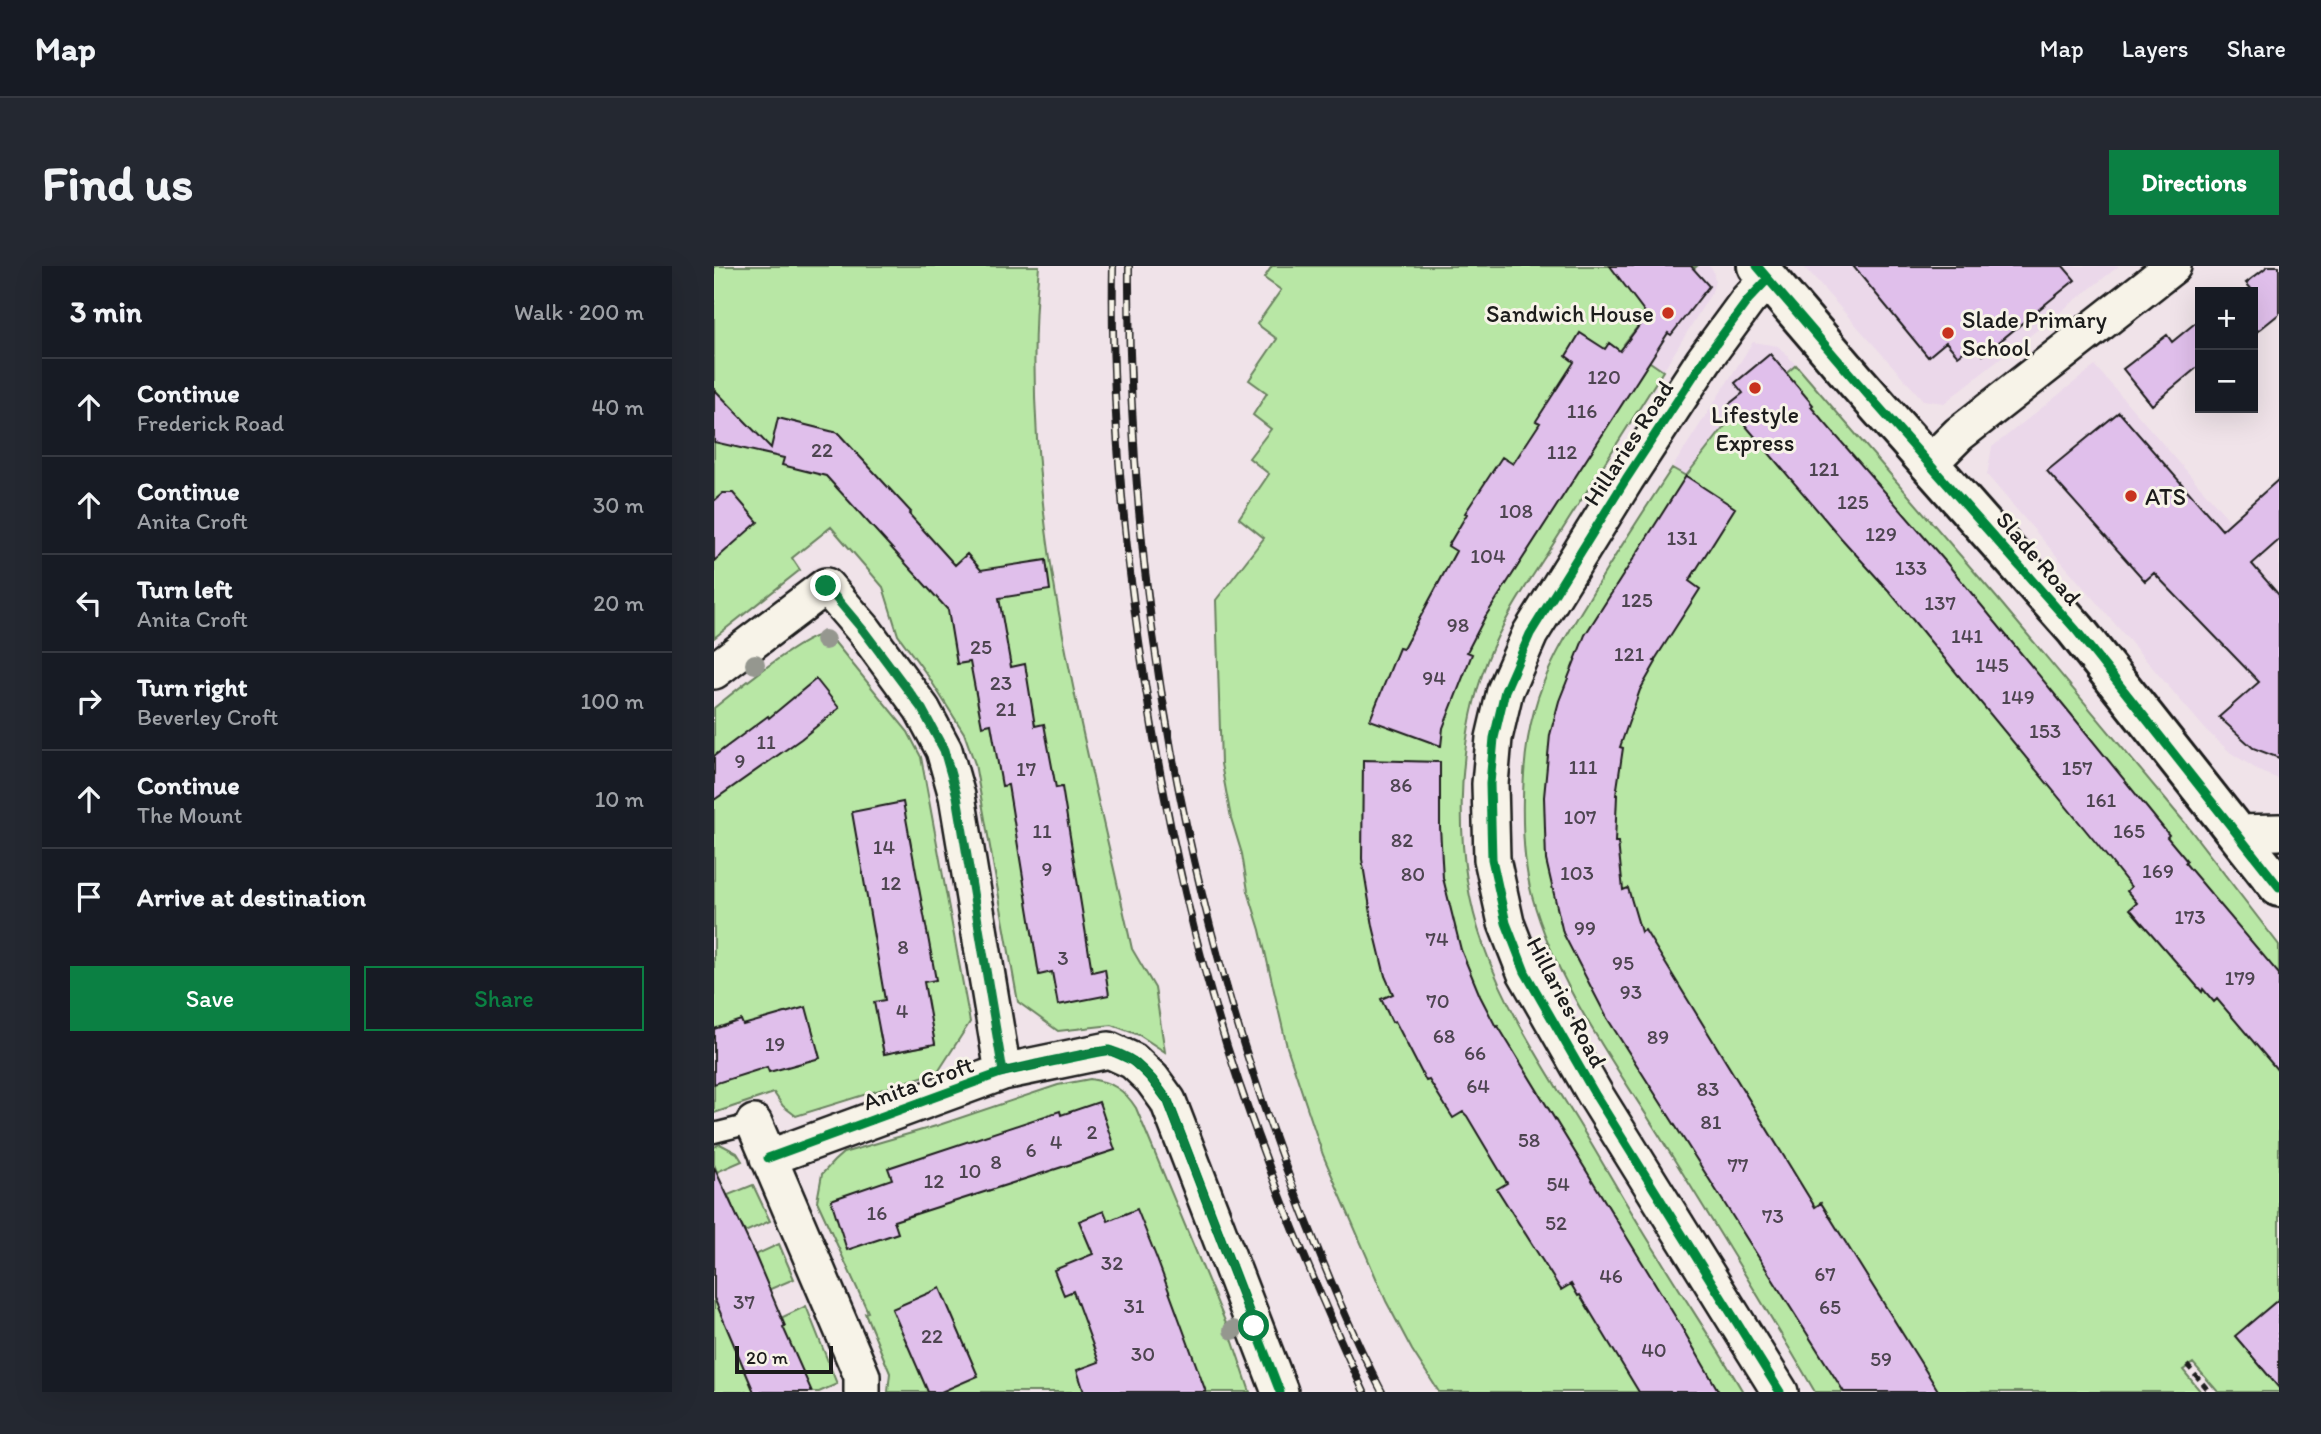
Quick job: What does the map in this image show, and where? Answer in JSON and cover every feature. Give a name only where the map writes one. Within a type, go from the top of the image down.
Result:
[{"type":"street","points":[[1930,463],[1959,434],[2173,266]]},
{"type":"street","name":"Slade Road","points":[[1763,272],[2076,630],[2279,887]]},
{"type":"street","name":"Hillaries Road","points":[[1763,272],[1748,300],[1697,371],[1530,634],[1506,691],[1494,738],[1490,784],[1492,859],[1506,923],[1525,972],[1596,1097],[1780,1392]]},
{"type":"street","points":[[714,671],[826,586],[922,709],[944,750],[957,796],[1003,1072]]},
{"type":"street","points":[[2237,833],[2279,832]]},
{"type":"street","name":"Anita Croft","points":[[768,1158],[1003,1072],[1110,1050],[1133,1061],[1152,1079],[1168,1101],[1280,1392]]},
{"type":"street","points":[[754,1123],[862,1376],[862,1392]]},
{"type":"lane","points":[[714,1133],[754,1123]]},
{"type":"path","points":[[2187,1365],[2210,1392]]},
{"type":"shaded area","points":[[1697,266],[1709,266],[1713,270],[1715,281],[1712,292],[1663,371],[1624,345],[1659,299]]},
{"type":"shaded area","name":"Slade Primary School","points":[[1803,266],[2119,266],[1944,403],[1923,400]]},
{"type":"shaded area","points":[[1753,342],[1778,346],[1796,365],[1725,426],[1686,476],[1672,468]]},
{"type":"shaded area","points":[[2095,366],[2231,522],[2279,481],[2279,779],[2263,773],[2231,753],[2206,730],[1987,475],[1992,447]]},
{"type":"green space","points":[[714,266],[1039,266],[1034,353],[1037,439],[1045,525],[1058,610],[1132,949],[1155,988],[1165,1052],[1139,1035],[1112,1025],[1058,1031],[1018,1002],[975,764],[964,733],[898,635],[883,587],[831,527],[792,558],[800,570],[714,638]]},
{"type":"green space","points":[[1272,266],[1697,266],[1659,299],[1624,344],[1663,371],[1517,602],[1487,661],[1476,694],[1464,765],[1463,839],[1466,876],[1473,911],[1492,967],[1513,1013],[1743,1392],[1439,1392],[1412,1350],[1386,1301],[1323,1155],[1287,1047],[1260,930],[1248,891],[1221,764],[1216,600],[1264,538],[1239,518],[1269,474],[1249,458],[1271,429],[1253,415],[1267,393],[1249,380],[1277,339],[1257,324],[1281,290],[1264,278]]},
{"type":"green space","points":[[1796,365],[1997,598],[2185,823],[2279,945],[2279,1392],[2218,1392],[2193,1363],[2183,1370],[2201,1392],[1815,1392],[1566,983],[1541,926],[1532,896],[1523,829],[1524,778],[1529,731],[1544,682],[1571,628],[1672,468],[1686,476],[1725,426]]},
{"type":"green space","points":[[824,634],[833,640],[908,732],[921,757],[970,1022],[938,1072],[796,1116],[783,1106],[774,1093],[714,1113],[714,708],[768,666],[814,637]],"holes":[[[930,1019],[935,1044],[884,1054],[879,1028]]]},
{"type":"green space","points":[[1090,1079],[1116,1088],[1127,1096],[1136,1108],[1230,1333],[1250,1392],[888,1392],[890,1373],[865,1313],[868,1312],[817,1201],[822,1174],[843,1153],[936,1126],[1058,1085]]},
{"type":"green space","points":[[720,1144],[737,1153],[742,1161],[717,1172],[714,1147]]},
{"type":"green space","points":[[753,1185],[770,1221],[745,1232],[738,1219],[714,1229],[714,1217],[733,1209],[728,1195]]},
{"type":"green space","points":[[779,1244],[794,1279],[768,1290],[781,1318],[806,1306],[837,1384],[819,1392],[714,1392],[714,1287],[755,1255]]},
{"type":"building","points":[[1610,266],[1691,266],[1709,286],[1671,335],[1668,333],[1485,617],[1467,652],[1472,654],[1443,728],[1441,746],[1370,720],[1399,648],[1403,649],[1456,551],[1448,546],[1467,514],[1465,513],[1502,457],[1513,464],[1540,423],[1536,421],[1574,362],[1566,356],[1580,333],[1605,349],[1609,343],[1620,351],[1647,315]]},
{"type":"building","points":[[1853,266],[2063,266],[2075,280],[1983,355],[1974,344],[1958,356],[1946,342],[1928,357]]},
{"type":"building","points":[[2268,266],[2279,266],[2279,314],[2258,331],[2258,287],[2250,287],[2246,283]]},
{"type":"building","points":[[2195,323],[2195,369],[2152,405],[2123,369],[2167,335],[2172,342]]},
{"type":"building","points":[[1770,354],[1813,405],[1811,407],[1945,561],[2066,708],[2169,835],[2167,837],[2187,861],[2185,863],[2279,974],[2279,1072],[2217,999],[2214,1002],[2203,989],[2202,992],[2130,909],[2137,903],[2127,891],[2131,887],[2097,844],[1889,591],[1728,405],[1743,393],[1735,383]]},
{"type":"building","points":[[714,389],[771,448],[778,418],[838,433],[911,512],[909,514],[955,565],[967,554],[981,570],[1046,560],[1050,590],[999,598],[1011,667],[1025,664],[1035,726],[1044,724],[1056,788],[1062,787],[1092,972],[1105,969],[1109,995],[1058,1005],[1052,972],[1039,975],[1008,785],[1002,786],[991,724],[982,726],[970,662],[957,664],[948,610],[826,476],[782,465],[784,458],[714,442]]},
{"type":"building","points":[[2119,412],[2222,530],[2279,479],[2279,540],[2252,564],[2279,595],[2279,758],[2253,748],[2219,717],[2259,682],[2154,573],[2145,581],[2047,471]]},
{"type":"building","points":[[1686,476],[1735,508],[1689,581],[1700,589],[1654,661],[1656,662],[1640,690],[1620,747],[1623,748],[1616,795],[1615,842],[1618,842],[1623,890],[1628,888],[1641,932],[1645,930],[1815,1207],[1821,1203],[1939,1392],[1844,1392],[1607,1018],[1563,933],[1546,860],[1544,797],[1550,735],[1559,701],[1585,635]]},
{"type":"building","points":[[723,493],[733,493],[758,522],[714,561],[714,501]]},
{"type":"building","points":[[816,679],[839,708],[801,739],[714,800],[714,756],[768,716],[769,718]]},
{"type":"building","points":[[1363,760],[1440,762],[1443,878],[1461,950],[1480,996],[1496,1027],[1498,1026],[1719,1392],[1639,1392],[1580,1295],[1578,1296],[1571,1284],[1561,1290],[1497,1189],[1507,1183],[1467,1116],[1463,1112],[1453,1118],[1429,1080],[1426,1081],[1395,1021],[1392,1022],[1381,999],[1393,994],[1385,976],[1373,926],[1362,859]]},
{"type":"building","points":[[903,802],[936,980],[924,982],[935,1044],[884,1054],[874,1002],[885,1000],[852,812]]},
{"type":"building","points":[[806,1007],[820,1058],[769,1072],[767,1067],[714,1084],[714,1029],[741,1020],[743,1025]]},
{"type":"building","points":[[1099,1102],[1115,1150],[894,1221],[898,1233],[847,1250],[831,1200],[892,1179],[888,1168],[1060,1111],[1061,1115]]},
{"type":"building","points":[[714,1167],[755,1255],[812,1392],[754,1392],[714,1298]]},
{"type":"building","points":[[1137,1209],[1206,1392],[1084,1392],[1077,1370],[1099,1362],[1073,1291],[1064,1295],[1054,1270],[1093,1254],[1079,1221],[1104,1211],[1108,1221]]},
{"type":"building","points":[[940,1288],[978,1376],[941,1392],[928,1392],[892,1309]]},
{"type":"building","points":[[2279,1299],[2279,1388],[2235,1336]]},
{"type":"railway","points":[[1113,266],[1115,391],[1128,557],[1141,660],[1174,843],[1203,964],[1239,1083],[1297,1239],[1364,1392]]},
{"type":"railway","points":[[1129,266],[1131,387],[1139,508],[1152,629],[1171,749],[1196,868],[1226,986],[1262,1101],[1331,1282],[1382,1392]]},
{"type":"cycle path","points":[[1757,266],[2076,630],[2279,887]]},
{"type":"cycle path","points":[[1768,279],[1748,300],[1704,360],[1530,634],[1505,691],[1494,738],[1490,784],[1492,859],[1506,923],[1525,972],[1596,1096],[1780,1392]]},
{"type":"cycle path","points":[[768,1158],[1003,1072],[1109,1050],[1133,1061],[1152,1079],[1168,1101],[1280,1392]]},
{"type":"place","name":"Sandwich House","points":[[1668,313]]},
{"type":"place","name":"Slade Primary School","points":[[1948,333]]},
{"type":"place","name":"Lifestyle Express","points":[[1755,388]]},
{"type":"place","name":"ATS","points":[[2131,496]]},
{"type":"route","points":[[826,586],[922,709],[944,750],[957,796],[1003,1072],[1110,1050],[1133,1061],[1152,1079],[1168,1101],[1254,1326]]}]
